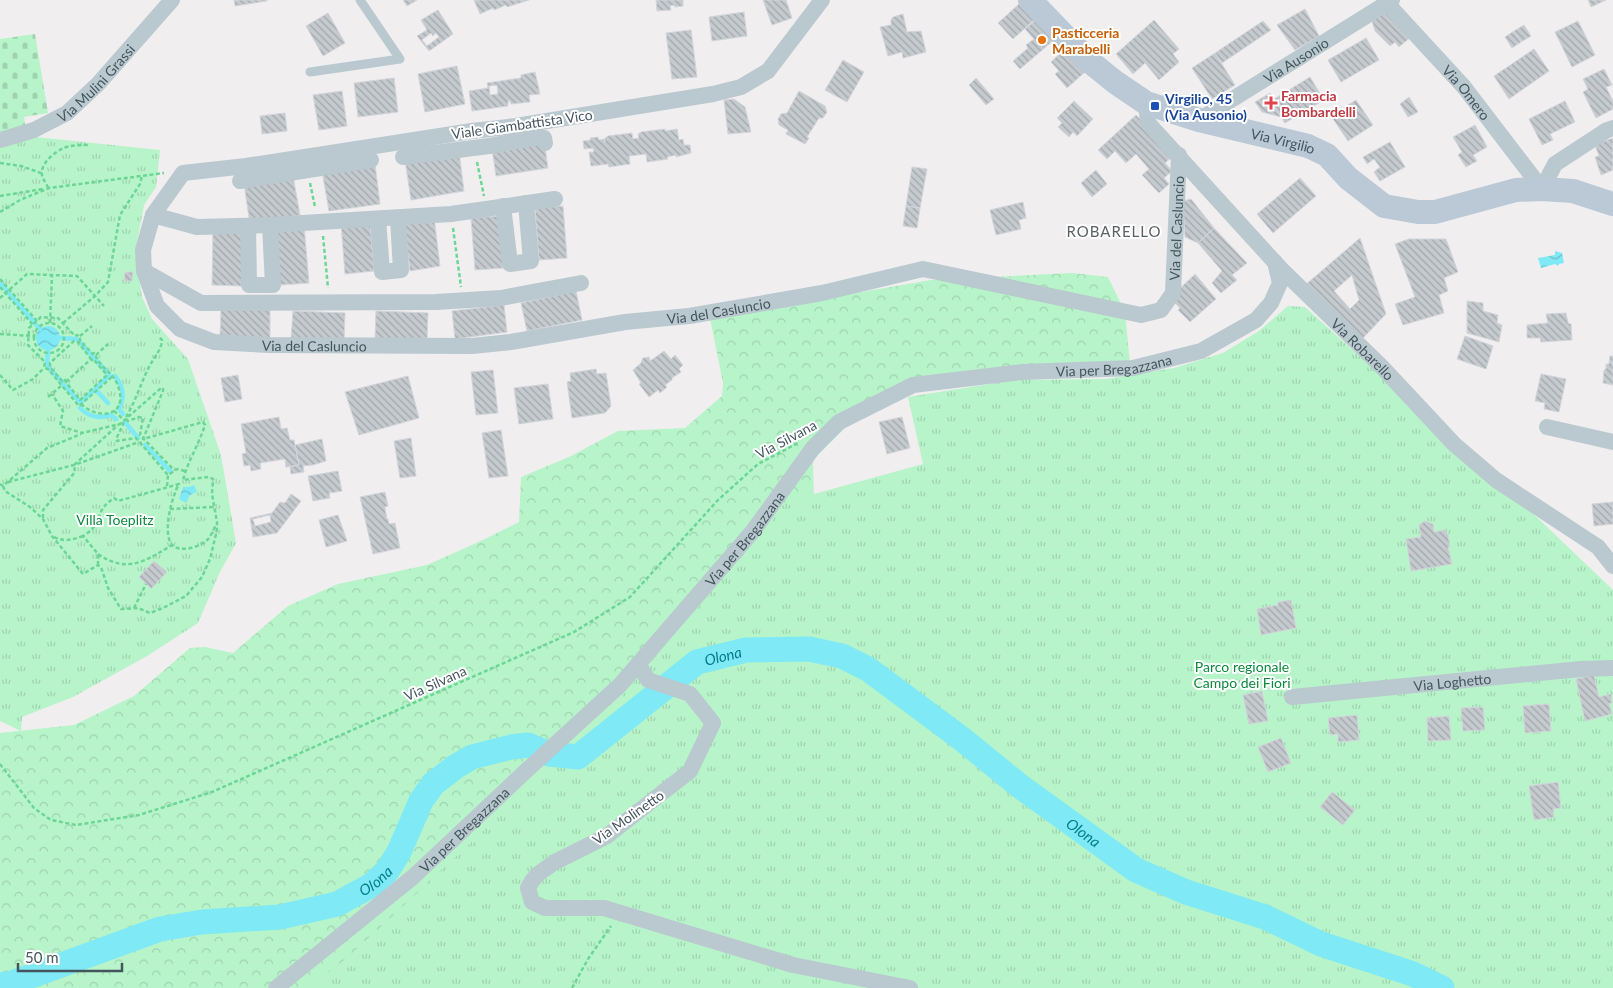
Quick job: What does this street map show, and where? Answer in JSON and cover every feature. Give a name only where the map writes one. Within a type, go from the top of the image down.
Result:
[{"type":"main road","name":"Via Virgilio","points":[[1030,0],[1089,61],[1146,103],[1199,120],[1308,146],[1326,155],[1348,178],[1384,206],[1418,212],[1435,212],[1516,190],[1542,189],[1573,191],[1613,204]]},
{"type":"street","name":"Via Mulini Grassi","points":[[0,140],[34,130],[67,113],[98,84],[172,0]]},
{"type":"street","name":"Viale Giambattista Vico","points":[[183,173],[246,166],[308,168],[472,131],[656,104],[713,94],[740,87],[768,71],[822,0]]},
{"type":"street","name":"Via Ausonio","points":[[1199,120],[1387,1]]},
{"type":"street","name":"Via Omero","points":[[1387,1],[1464,87],[1542,189]]},
{"type":"street","name":"Via Robarello","points":[[1146,103],[1148,123],[1275,262],[1380,366],[1454,444],[1496,480],[1598,547],[1613,566]]},
{"type":"street","points":[[1542,189],[1555,164],[1613,128]]},
{"type":"street","points":[[472,131],[475,151]]},
{"type":"street","points":[[403,157],[475,151],[540,137],[544,138],[545,143]]},
{"type":"street","name":"Via del Casluncio","points":[[183,173],[153,215],[143,250],[144,271],[157,306],[180,329],[214,342],[269,345],[472,346],[510,342],[625,322],[689,316],[822,293],[923,269],[1141,315],[1161,310],[1173,293],[1179,155]]},
{"type":"street","points":[[240,181],[308,168],[371,160]]},
{"type":"street","points":[[153,215],[197,227],[270,226],[451,214],[555,199]]},
{"type":"street","points":[[503,206],[510,264],[531,262],[526,203]]},
{"type":"street","points":[[378,219],[382,272],[401,270],[398,218]]},
{"type":"street","points":[[248,226],[249,285],[273,285],[270,226]]},
{"type":"street","points":[[507,235],[529,233]]},
{"type":"street","points":[[380,246],[400,244]]},
{"type":"street","points":[[248,257],[271,256]]},
{"type":"street","name":"Via per Bregazzana","points":[[276,988],[413,877],[620,685],[753,531],[813,448],[840,422],[913,384],[1022,372],[1133,368],[1201,351],[1256,320],[1271,302],[1280,283],[1275,262]]},
{"type":"street","points":[[144,271],[201,303],[436,302],[500,298],[580,283]]},
{"type":"street","points":[[1547,427],[1613,442]]},
{"type":"street","name":"Via Molinetto","points":[[622,914],[604,908],[545,908],[532,902],[528,888],[538,874],[555,862],[607,836],[690,771],[713,723],[690,694],[648,680],[638,664]]},
{"type":"street","name":"Via Loghetto","points":[[1292,698],[1581,669],[1613,668]]},
{"type":"street","points":[[622,914],[793,965],[910,988]]},
{"type":"lane","points":[[310,72],[400,58],[360,0]]},
{"type":"path","points":[[50,188],[41,173],[43,167],[52,156],[64,148],[88,145]]},
{"type":"path","points":[[475,151],[486,209]]},
{"type":"path","points":[[0,163],[20,166],[41,173]]},
{"type":"path","points":[[308,168],[320,223],[329,302]]},
{"type":"path","points":[[0,196],[158,174]]},
{"type":"path","points":[[63,323],[95,296],[108,282],[120,215],[140,184],[142,176]]},
{"type":"path","points":[[0,212],[20,200],[50,188]]},
{"type":"path","points":[[451,214],[463,300]]},
{"type":"path","points":[[0,298],[27,274],[77,276],[104,306]]},
{"type":"path","points":[[50,324],[52,275]]},
{"type":"path","points":[[0,279],[37,321]]},
{"type":"path","points":[[0,287],[33,325]]},
{"type":"path","points":[[0,375],[14,390],[32,379],[44,368],[44,362],[28,344],[29,328],[41,317],[58,318],[75,336],[80,337]]},
{"type":"path","points":[[44,323],[50,324],[56,324],[64,333],[63,344],[53,352],[41,351],[34,342],[34,332],[44,323]]},
{"type":"path","points":[[80,337],[92,326]]},
{"type":"path","points":[[0,334],[34,336]]},
{"type":"path","points":[[44,368],[48,369],[60,382],[61,386],[64,387],[79,406],[81,404],[97,414],[106,414],[114,410],[117,407],[120,394],[114,375],[80,341],[80,337]]},
{"type":"path","points":[[159,337],[162,340],[162,344],[148,369],[138,396],[122,423],[123,425],[116,439],[117,441],[136,438],[168,475]]},
{"type":"path","points":[[74,341],[78,342],[91,360],[94,360],[107,375],[80,400],[66,382],[62,381],[50,367],[50,363],[74,341]]},
{"type":"path","points":[[96,355],[108,344]]},
{"type":"path","points":[[66,382],[91,360]]},
{"type":"path","points":[[81,404],[113,376]]},
{"type":"path","points":[[48,397],[61,386]]},
{"type":"path","points":[[74,465],[163,388],[143,439]]},
{"type":"path","points":[[52,394],[63,411],[60,426],[82,433]]},
{"type":"path","points":[[114,410],[128,421],[139,417],[143,418],[140,436],[174,470]]},
{"type":"path","points":[[143,439],[203,422],[205,425],[183,480],[173,494],[169,532],[172,545]]},
{"type":"path","points":[[8,482],[47,448],[82,433],[120,424]]},
{"type":"path","points":[[98,565],[83,574],[52,536],[42,519],[30,508],[5,491],[1,485],[74,465],[139,442]]},
{"type":"path","name":"Via Silvana","points":[[0,764],[34,808],[52,820],[76,825],[139,815],[212,792],[574,632],[630,598],[718,500],[758,464],[799,443]]},
{"type":"path","points":[[42,519],[43,510],[75,472],[74,465]]},
{"type":"path","points":[[167,486],[168,475],[174,470],[179,469],[185,472]]},
{"type":"path","points":[[98,554],[98,565],[101,566],[108,588],[121,609],[134,608],[150,613],[186,596],[202,577],[210,559],[218,522],[212,494],[214,479],[210,477],[183,480]]},
{"type":"path","points":[[52,536],[61,540],[72,540],[83,536],[93,528],[105,504],[114,498],[118,501],[179,484]]},
{"type":"path","points":[[170,509],[214,507]]},
{"type":"path","points":[[83,536],[98,554],[108,562],[130,565],[142,562],[172,545],[184,548],[201,544],[207,540],[218,522]]},
{"type":"path","points":[[134,608],[146,584]]},
{"type":"path","points":[[572,988],[601,939],[622,914]]},
{"type":"green space","points":[[35,34],[48,113],[24,117],[26,131],[0,135],[0,39]]},
{"type":"green space","name":"Villa Toeplitz","points":[[36,137],[160,150],[156,187],[144,205],[135,253],[142,297],[152,319],[188,359],[221,455],[236,543],[219,574],[198,623],[147,656],[73,697],[22,717],[21,731],[0,721],[0,143]]},
{"type":"green space","points":[[1072,273],[1108,277],[1125,312],[1130,364],[910,378],[856,417],[813,460],[814,500],[1613,988],[0,988],[0,733],[74,725],[134,696],[190,648],[205,647],[233,653],[288,606],[338,584],[427,565],[483,540],[519,522],[521,477],[569,457],[618,431],[685,428],[722,396],[723,383],[710,318],[931,280]]},
{"type":"green space","name":"Parco regionale Campo dei Fiori","points":[[1288,306],[1305,307],[1523,504],[1613,590],[1613,988],[307,988],[341,963],[382,926],[605,716],[770,524],[785,502],[923,464],[908,397],[1014,380],[1106,379],[1174,368],[1223,353],[1259,331]]},
{"type":"water","points":[[1555,251],[1562,253],[1564,263],[1558,266],[1555,264],[1541,268],[1538,258],[1555,255]]},
{"type":"water","points":[[48,326],[57,329],[60,338],[57,347],[48,350],[39,347],[36,338],[39,329]]},
{"type":"water","points":[[194,485],[197,492],[190,495],[186,503],[179,499],[183,487]]},
{"type":"building","points":[[234,0],[267,0],[267,1],[235,6]]},
{"type":"building","points":[[403,0],[417,0],[407,6]]},
{"type":"building","points":[[474,0],[529,0],[507,7],[506,5],[494,10],[493,8],[480,14]]},
{"type":"building","points":[[656,0],[683,0],[683,6],[675,7],[674,5],[670,6],[671,10],[657,11]]},
{"type":"building","points":[[763,0],[786,0],[792,18],[772,25]]},
{"type":"building","points":[[1588,0],[1606,0],[1591,7]]},
{"type":"building","points":[[1019,4],[1034,20],[1013,39],[998,23]]},
{"type":"building","points":[[1384,5],[1412,36],[1399,47],[1395,42],[1390,46],[1375,31],[1370,14]]},
{"type":"building","points":[[1305,9],[1319,36],[1295,50],[1277,25]]},
{"type":"building","points":[[438,10],[453,34],[429,51],[417,36],[427,30],[421,20]]},
{"type":"building","points":[[744,12],[747,36],[712,41],[709,17]]},
{"type":"building","points":[[328,13],[345,43],[323,56],[306,26]]},
{"type":"building","points":[[903,14],[907,32],[921,31],[926,52],[903,58],[902,52],[888,56],[880,27],[891,25],[893,17]]},
{"type":"building","points":[[1037,19],[1055,39],[1020,69],[1013,61],[1028,48],[1026,45],[1034,39],[1025,29]]},
{"type":"building","points":[[1154,20],[1179,49],[1173,54],[1179,62],[1159,80],[1145,63],[1133,74],[1116,54]]},
{"type":"building","points":[[1263,21],[1271,30],[1222,63],[1215,53]]},
{"type":"building","points":[[1578,21],[1595,55],[1572,67],[1555,32]]},
{"type":"building","points":[[1524,25],[1531,36],[1521,42],[1514,31]]},
{"type":"building","points":[[691,30],[697,77],[672,79],[666,33]]},
{"type":"building","points":[[1514,31],[1521,42],[1512,48],[1505,37]]},
{"type":"building","points":[[431,33],[433,36],[436,33],[439,37],[427,46],[422,40]]},
{"type":"building","points":[[1366,38],[1379,60],[1341,82],[1328,60]]},
{"type":"building","points":[[1065,49],[1085,72],[1067,88],[1055,74],[1059,71],[1051,62]]},
{"type":"building","points":[[1534,49],[1549,71],[1509,99],[1494,76]]},
{"type":"building","points":[[1215,53],[1235,85],[1212,99],[1192,68]]},
{"type":"building","points":[[843,60],[864,72],[847,102],[825,90]]},
{"type":"building","points":[[457,66],[465,104],[425,112],[418,74]]},
{"type":"building","points":[[1604,69],[1612,85],[1606,87],[1613,101],[1613,109],[1596,118],[1583,92],[1588,89],[1583,79]]},
{"type":"building","points":[[535,72],[540,94],[529,95],[530,102],[511,104],[508,101],[508,106],[472,111],[469,91],[488,88],[487,83],[521,78],[521,75]]},
{"type":"building","points":[[1310,77],[1324,100],[1285,123],[1271,101]]},
{"type":"building","points":[[394,78],[398,112],[358,117],[354,83]]},
{"type":"building","points":[[976,78],[994,99],[986,105],[969,85]]},
{"type":"building","points":[[497,85],[498,94],[490,95],[489,86]]},
{"type":"building","points":[[342,91],[347,126],[319,130],[313,95]]},
{"type":"building","points":[[799,91],[825,106],[827,112],[823,118],[819,118],[807,137],[809,138],[805,144],[786,134],[788,130],[779,125],[778,119],[781,114],[787,113]]},
{"type":"building","points":[[1270,93],[1274,99],[1271,101],[1281,117],[1262,112],[1255,102]]},
{"type":"building","points":[[1409,97],[1418,112],[1408,117],[1400,104]]},
{"type":"building","points":[[734,99],[745,107],[751,132],[728,134],[724,100]]},
{"type":"building","points":[[1356,100],[1373,125],[1348,141],[1331,116]]},
{"type":"building","points":[[1074,101],[1093,119],[1077,136],[1073,132],[1069,137],[1058,127],[1062,123],[1057,118]]},
{"type":"building","points":[[1565,101],[1575,122],[1550,134],[1553,140],[1542,145],[1529,119]]},
{"type":"building","points":[[285,113],[287,131],[262,134],[260,116]]},
{"type":"building","points":[[1136,115],[1174,155],[1165,163],[1172,171],[1164,178],[1169,184],[1159,193],[1142,175],[1149,169],[1136,154],[1126,163],[1115,151],[1107,159],[1098,150]]},
{"type":"building","points":[[1475,125],[1487,147],[1473,155],[1477,161],[1466,167],[1458,155],[1462,152],[1453,137]]},
{"type":"building","points":[[665,129],[665,131],[677,129],[679,140],[683,139],[684,145],[690,145],[691,153],[647,162],[646,154],[629,156],[630,164],[609,167],[608,164],[591,166],[589,152],[594,152],[593,148],[584,149],[583,141],[591,140],[590,138],[598,137],[599,140],[604,139],[605,143],[605,138],[608,136],[632,133],[633,139],[639,138],[638,134],[641,132]]},
{"type":"building","points":[[1613,138],[1613,170],[1601,175],[1595,157],[1599,156],[1595,145]]},
{"type":"building","points":[[544,141],[548,168],[496,176],[492,149]]},
{"type":"building","points":[[1390,142],[1405,167],[1380,181],[1374,172],[1380,167],[1374,159],[1367,164],[1363,157]]},
{"type":"building","points":[[459,152],[464,191],[411,200],[405,160]]},
{"type":"building","points":[[375,164],[380,204],[329,211],[322,171]]},
{"type":"building","points":[[912,167],[927,169],[920,208],[906,206]]},
{"type":"building","points":[[1096,170],[1107,184],[1092,197],[1081,183]]},
{"type":"building","points":[[293,176],[300,215],[250,224],[244,184]]},
{"type":"building","points":[[1300,178],[1316,196],[1273,233],[1257,214]]},
{"type":"building","points":[[1191,199],[1214,228],[1198,243],[1185,237],[1183,201]]},
{"type":"building","points":[[1023,202],[1026,218],[1019,220],[1021,229],[996,235],[990,210]]},
{"type":"building","points":[[563,206],[567,258],[539,260],[535,208]]},
{"type":"building","points":[[906,206],[920,208],[917,228],[903,226]]},
{"type":"building","points":[[499,216],[503,268],[475,270],[471,218]]},
{"type":"building","points":[[434,217],[440,266],[410,271],[404,219]]},
{"type":"building","points":[[370,222],[374,271],[345,274],[341,224]]},
{"type":"building","points":[[304,225],[309,283],[280,285],[275,227]]},
{"type":"building","points":[[243,228],[242,286],[212,285],[213,229]]},
{"type":"building","points":[[1214,228],[1247,263],[1232,275],[1237,280],[1221,293],[1212,283],[1222,271],[1198,243]]},
{"type":"building","points":[[1360,238],[1386,314],[1361,340],[1304,286]],"holes":[[[1352,275],[1359,300],[1350,309],[1334,291]]]},
{"type":"building","points":[[1409,239],[1446,239],[1458,272],[1444,278],[1448,291],[1439,295],[1444,313],[1403,325],[1395,304],[1415,297],[1395,244]]},
{"type":"building","points":[[125,272],[133,272],[132,281],[124,281]]},
{"type":"building","points":[[1195,274],[1216,299],[1190,322],[1178,310],[1180,308],[1170,298]]},
{"type":"building","points":[[576,291],[582,320],[527,331],[521,303]]},
{"type":"building","points":[[1467,301],[1483,303],[1483,311],[1498,315],[1497,323],[1502,325],[1499,342],[1467,333]]},
{"type":"building","points":[[504,305],[507,332],[455,339],[452,311]]},
{"type":"building","points":[[221,310],[270,310],[270,338],[220,338]]},
{"type":"building","points":[[293,311],[345,313],[344,341],[291,339]]},
{"type":"building","points":[[376,311],[428,313],[427,340],[375,338]]},
{"type":"building","points":[[1566,313],[1568,323],[1571,324],[1572,340],[1541,342],[1540,338],[1527,338],[1527,325],[1548,323],[1546,314]]},
{"type":"building","points":[[1465,336],[1493,346],[1486,369],[1457,359]]},
{"type":"building","points":[[664,351],[671,359],[675,355],[683,365],[679,369],[681,372],[665,385],[667,387],[660,393],[658,390],[649,397],[639,384],[641,383],[633,370],[641,363],[643,358],[649,357],[650,361]]},
{"type":"building","points":[[1610,356],[1613,356],[1613,385],[1603,383],[1604,370],[1606,369],[1606,364],[1609,364]]},
{"type":"building","points":[[596,369],[597,374],[606,373],[611,406],[605,413],[572,418],[567,382],[571,381],[570,373]]},
{"type":"building","points":[[493,370],[498,413],[476,415],[471,372]]},
{"type":"building","points":[[1541,374],[1566,379],[1559,412],[1544,409],[1545,403],[1535,401]]},
{"type":"building","points":[[238,375],[242,399],[225,402],[221,378]]},
{"type":"building","points":[[408,376],[419,418],[359,435],[345,392]]},
{"type":"building","points":[[548,384],[553,419],[519,424],[514,388]]},
{"type":"building","points":[[279,417],[281,429],[287,428],[290,440],[294,440],[299,465],[286,467],[285,459],[260,463],[261,469],[251,471],[250,465],[244,466],[242,454],[246,453],[241,424]]},
{"type":"building","points":[[902,417],[910,448],[887,454],[879,422]]},
{"type":"building","points":[[501,430],[508,476],[489,478],[482,433]]},
{"type":"building","points":[[411,438],[416,476],[400,478],[394,441]]},
{"type":"building","points":[[322,439],[326,461],[303,466],[304,472],[291,474],[290,467],[299,465],[295,445]]},
{"type":"building","points":[[338,471],[342,491],[329,493],[330,498],[313,501],[308,476]]},
{"type":"building","points":[[385,492],[388,506],[385,507],[387,519],[389,524],[395,523],[400,548],[373,554],[360,497]]},
{"type":"building","points":[[291,494],[301,501],[277,533],[253,537],[250,518],[272,513],[280,502],[285,503]]},
{"type":"building","points":[[1613,502],[1613,524],[1594,526],[1592,504]]},
{"type":"building","points":[[270,515],[271,522],[255,526],[253,519]]},
{"type":"building","points":[[338,515],[347,541],[326,547],[319,520]]},
{"type":"building","points":[[1425,521],[1433,524],[1434,532],[1445,530],[1446,534],[1448,534],[1450,547],[1448,547],[1452,564],[1411,571],[1406,539],[1421,537],[1419,525]]},
{"type":"building","points":[[154,561],[167,572],[151,589],[139,577]]},
{"type":"building","points":[[1291,600],[1296,628],[1261,635],[1257,609],[1278,605],[1278,602]]},
{"type":"building","points":[[1594,675],[1599,697],[1611,694],[1612,703],[1609,704],[1612,714],[1585,721],[1576,679]]},
{"type":"building","points":[[1262,691],[1268,721],[1249,724],[1243,695]]},
{"type":"building","points":[[1549,704],[1551,731],[1525,733],[1523,706]]},
{"type":"building","points":[[1483,707],[1485,730],[1463,731],[1461,708]]},
{"type":"building","points":[[1357,715],[1359,740],[1338,742],[1338,734],[1330,735],[1328,718]]},
{"type":"building","points":[[1449,716],[1451,740],[1428,741],[1427,718]]},
{"type":"building","points":[[1281,738],[1291,763],[1268,772],[1258,747]]},
{"type":"building","points":[[1558,782],[1561,808],[1553,809],[1554,817],[1534,820],[1529,786]]},
{"type":"building","points":[[1332,792],[1355,810],[1343,825],[1320,807]]},
{"type":"waterway","points":[[0,283],[40,329]]},
{"type":"waterway","points":[[61,338],[76,339]]},
{"type":"waterway","points":[[78,340],[92,356]]},
{"type":"waterway","points":[[47,364],[48,350]]},
{"type":"waterway","points":[[94,358],[109,374]]},
{"type":"waterway","points":[[48,367],[62,382]]},
{"type":"waterway","points":[[96,388],[109,376]]},
{"type":"waterway","points":[[115,376],[122,388],[123,396],[119,409],[123,414]]},
{"type":"waterway","points":[[64,385],[79,401]]},
{"type":"waterway","points":[[81,402],[94,390]]},
{"type":"waterway","points":[[96,390],[108,403]]},
{"type":"waterway","points":[[80,408],[91,415],[98,417],[111,415],[116,419]]},
{"type":"waterway","points":[[125,422],[138,438]]},
{"type":"waterway","points":[[145,445],[171,472]]},
{"type":"waterway","name":"Olona","points":[[0,985],[12,983],[160,929],[202,922],[280,917],[337,904],[372,885],[387,871],[399,852],[421,801],[433,784],[472,757],[511,747],[528,745],[549,754],[578,757],[697,662],[746,650],[809,649],[842,656],[868,669],[962,739],[1021,787],[1136,870],[1186,892],[1265,917],[1321,944],[1413,974],[1442,988]]},
{"type":"place","name":"Pasticceria Marabelli","points":[[1042,40]]},
{"type":"place","name":"Farmacia Bombardelli","points":[[1271,103]]},
{"type":"place","name":"Virgilio, 45 (Via Ausonio)","points":[[1155,106]]},
{"type":"district","name":"ROBARELLO","points":[[1114,231]]}]
